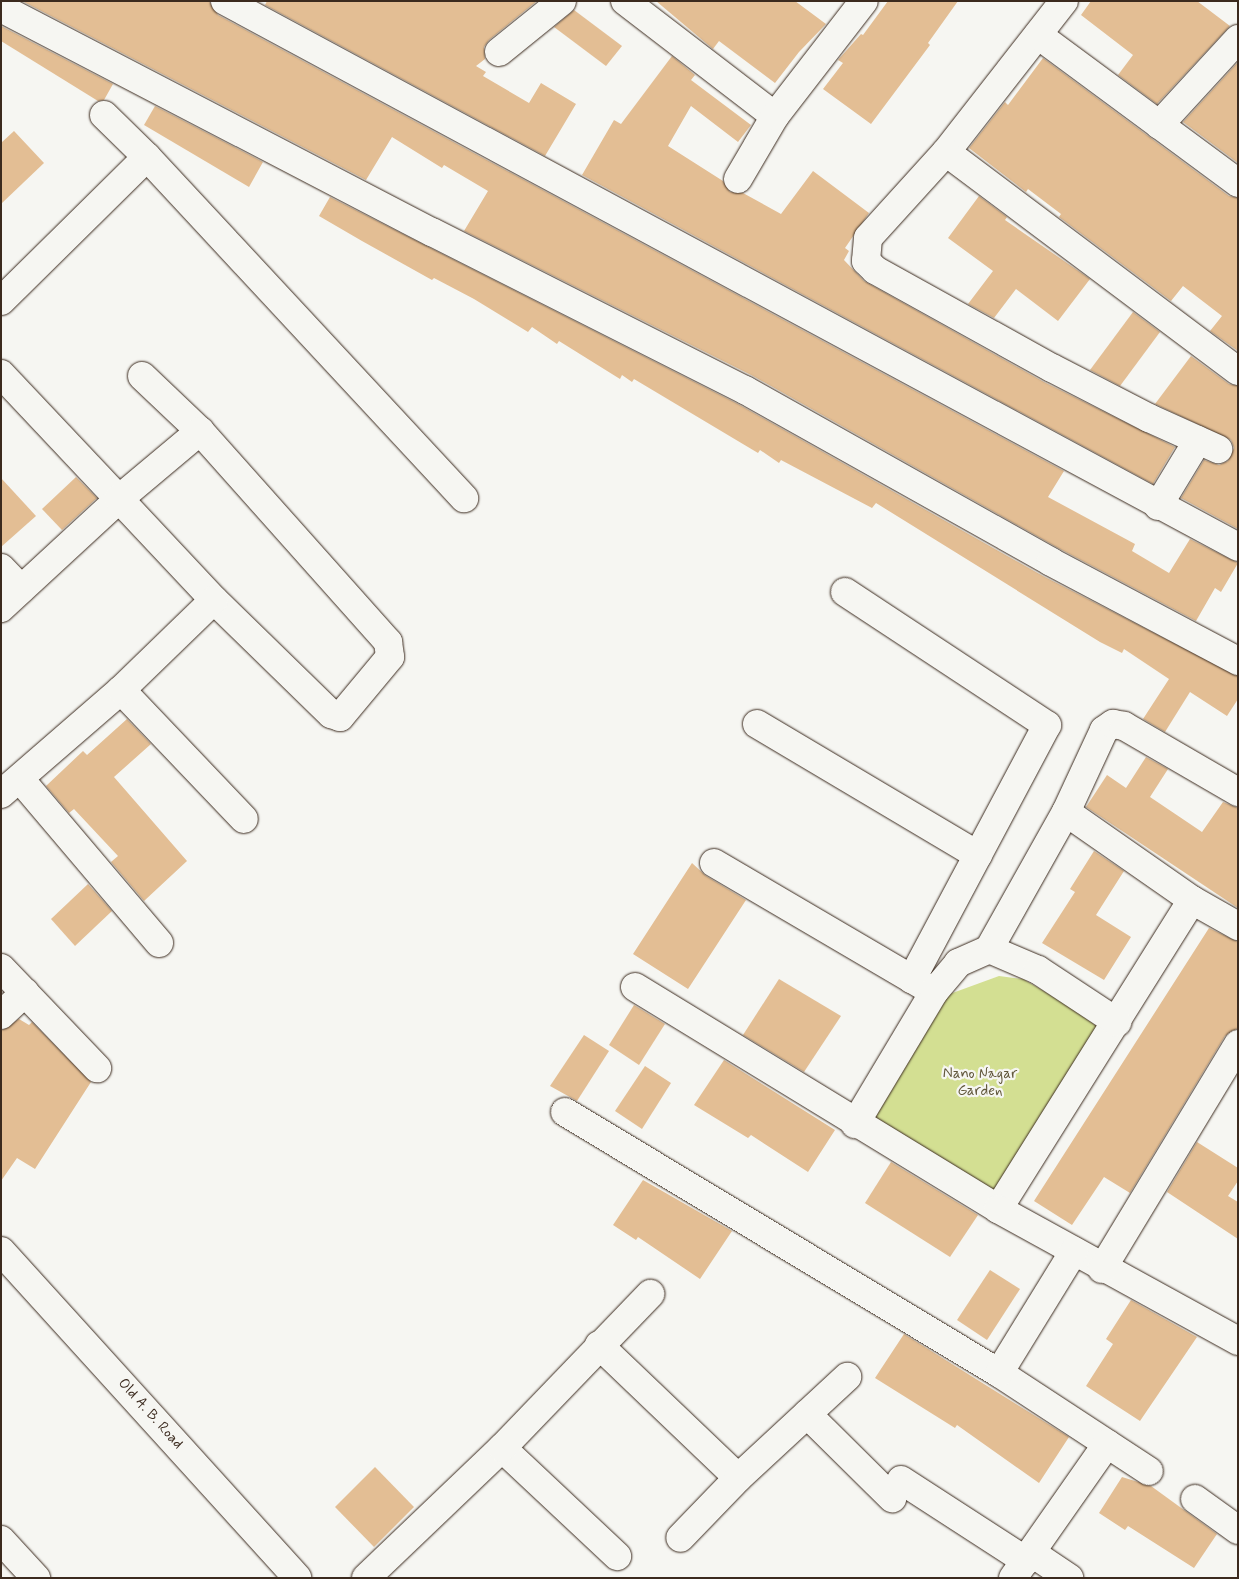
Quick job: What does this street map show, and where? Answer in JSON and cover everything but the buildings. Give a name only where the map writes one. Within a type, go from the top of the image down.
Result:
[{"type":"street","points":[[225,1],[1158,506],[1238,547]]},
{"type":"street","points":[[500,52],[562,1]]},
{"type":"street","points":[[625,1],[775,116]]},
{"type":"street","points":[[1064,1],[946,152],[868,238],[866,261],[875,270],[1052,368],[1208,444],[1158,506]]},
{"type":"street","points":[[738,179],[775,116],[860,3]]},
{"type":"street","points":[[1,8],[432,232],[745,390],[1051,562],[1238,661]]},
{"type":"street","points":[[1038,34],[1238,183]]},
{"type":"street","points":[[1159,125],[1238,39]]},
{"type":"street","points":[[104,115],[147,157],[464,498]]},
{"type":"street","points":[[946,152],[1238,370]]},
{"type":"street","points":[[1,301],[147,157]]},
{"type":"street","points":[[1,374],[214,600],[331,714],[340,717],[348,711],[390,657],[388,642],[200,431],[142,376]]},
{"type":"street","points":[[1,608],[119,499],[200,431]]},
{"type":"street","points":[[1,568],[21,589]]},
{"type":"street","points":[[845,592],[1047,725],[978,855],[923,985],[855,1124]]},
{"type":"street","points":[[159,943],[11,786],[120,690],[214,600]]},
{"type":"street","points":[[120,690],[244,819]]},
{"type":"street","points":[[757,724],[978,855]]},
{"type":"street","points":[[923,985],[958,962],[989,949],[1066,812],[1104,730],[1113,724],[1124,726],[1238,792]]},
{"type":"street","points":[[1066,812],[1192,900],[1238,926]]},
{"type":"street","points":[[714,862],[923,985]]},
{"type":"street","points":[[998,1209],[1192,900]]},
{"type":"street","points":[[989,949],[1038,970],[1117,1022]]},
{"type":"street","points":[[1,968],[96,1068]]},
{"type":"street","points":[[635,987],[855,1124],[998,1209],[1074,1251],[1102,1269],[1237,1339]]},
{"type":"street","points":[[1,1015],[26,993]]},
{"type":"street","points":[[1102,1269],[1238,1044]]},
{"type":"street","points":[[565,1112],[999,1373],[1149,1470]]},
{"type":"street","name":"Old A. B. Road","points":[[1,1251],[297,1578]]},
{"type":"street","points":[[999,1373],[1074,1251]]},
{"type":"street","points":[[366,1578],[502,1448],[650,1294]]},
{"type":"street","points":[[599,1345],[738,1478]]},
{"type":"street","points":[[680,1538],[738,1478],[847,1377]]},
{"type":"street","points":[[807,1414],[896,1489],[1024,1564],[1069,1578]]},
{"type":"street","points":[[1024,1564],[1107,1444]]},
{"type":"street","points":[[502,1448],[617,1556]]},
{"type":"street","points":[[1195,1499],[1238,1530]]},
{"type":"street","points":[[1,1540],[36,1578]]},
{"type":"green space","name":"Nano Nagar Garden","points":[[999,976],[1023,979],[1068,1005],[1102,1030],[996,1199],[870,1125],[947,995]]}]
